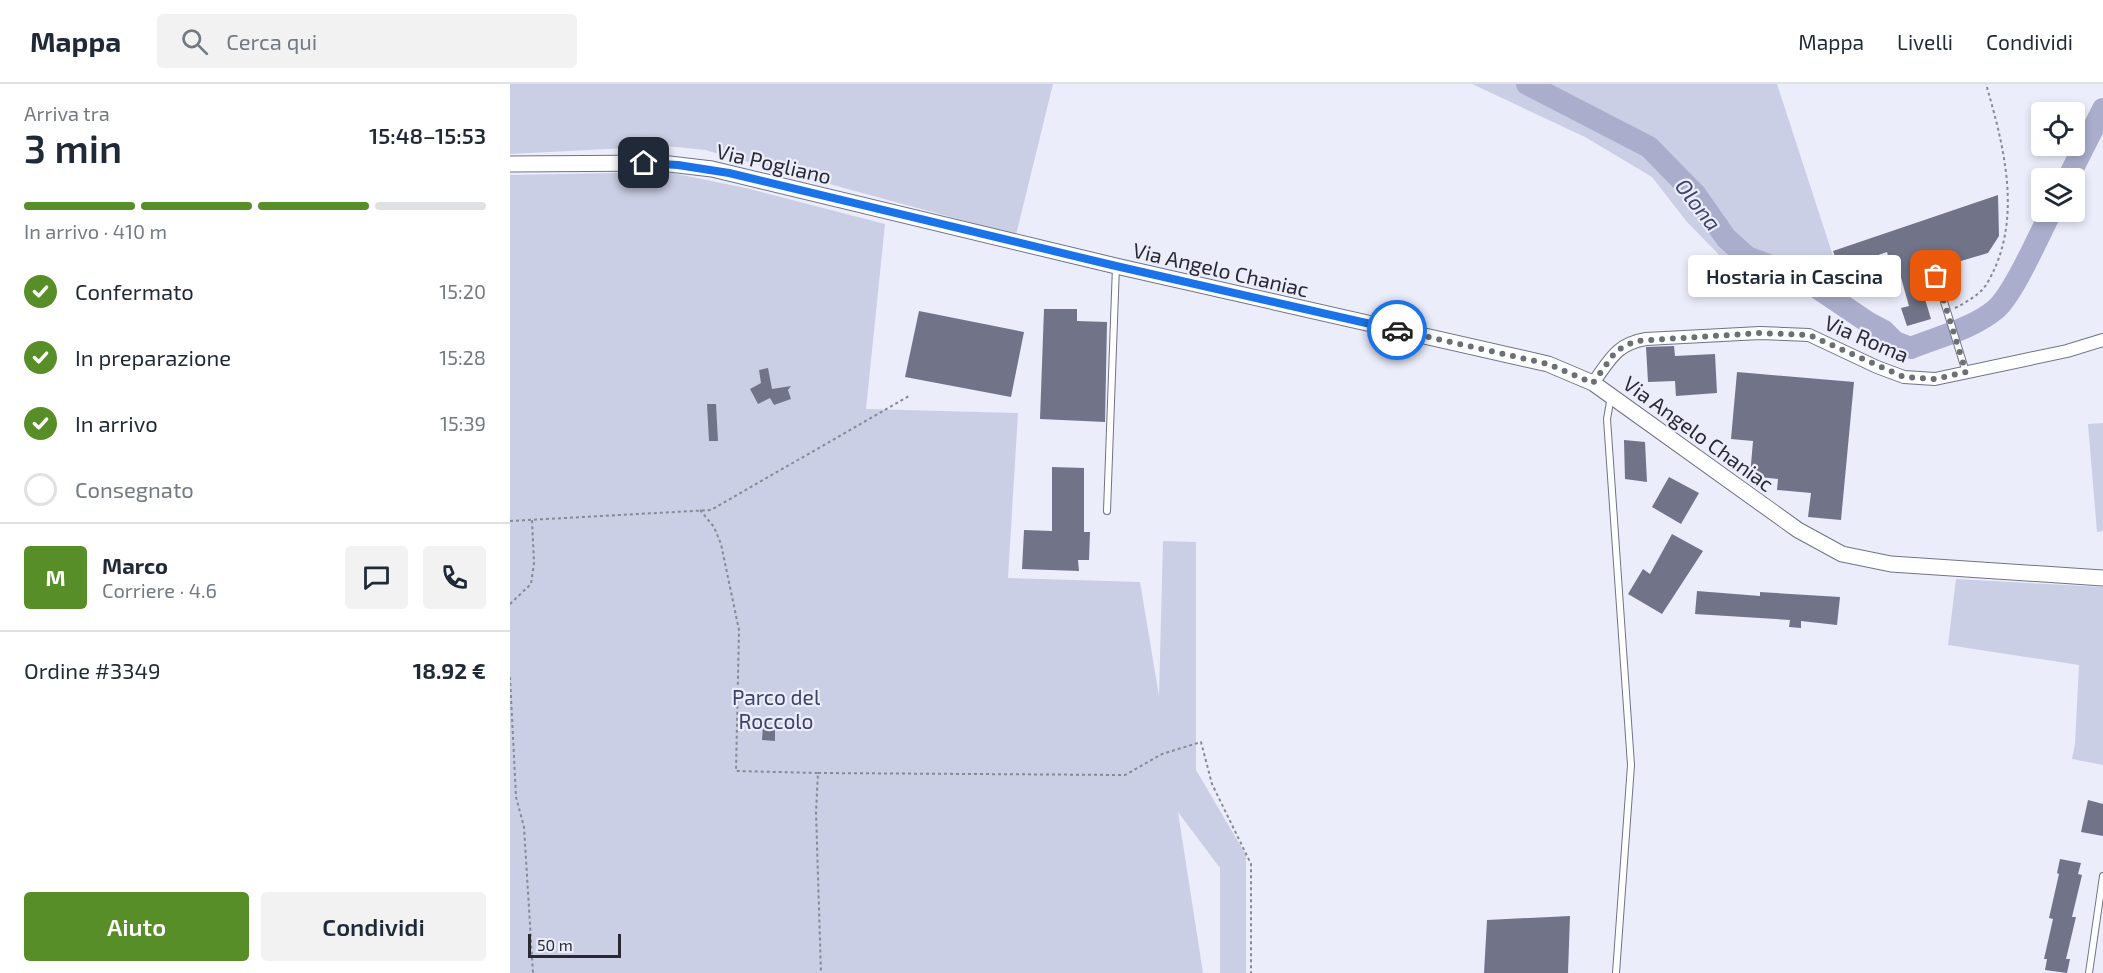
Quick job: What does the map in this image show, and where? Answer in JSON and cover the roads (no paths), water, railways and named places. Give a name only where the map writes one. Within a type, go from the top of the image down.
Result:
[{"type":"street","name":"Via Pogliano","points":[[510,164],[644,163],[695,167],[1025,243]]},
{"type":"street","name":"Via Angelo Chaniac","points":[[1025,243],[1116,266],[1548,364],[1593,383],[1798,530],[1827,548],[1842,554],[1891,564],[2103,578]]},
{"type":"street","name":"Via Roma","points":[[1593,383],[1616,351],[1635,341],[1760,333],[1809,335],[1904,377],[1935,379],[2067,351],[2103,340]]},
{"type":"lane","points":[[1107,511],[1116,266]]},
{"type":"lane","points":[[1936,276],[1966,372]]},
{"type":"lane","points":[[1611,395],[1607,419],[1631,765],[1616,973]]},
{"type":"lane","points":[[2088,973],[2103,876]]},
{"type":"waterway","name":"Olona","points":[[1527,84],[1649,147],[1696,195],[1726,238],[1747,257],[1801,277],[1884,331],[1895,342],[1911,348],[1967,327],[1996,309],[2018,277],[2046,222]]},
{"type":"waterway","name":"Olona","points":[[2073,168],[2103,109]]},
{"type":"place","name":"Hostaria in Cascina","points":[[1936,276]]},
{"type":"park label","name":"Parco del Roccolo","points":[[776,708]]}]
